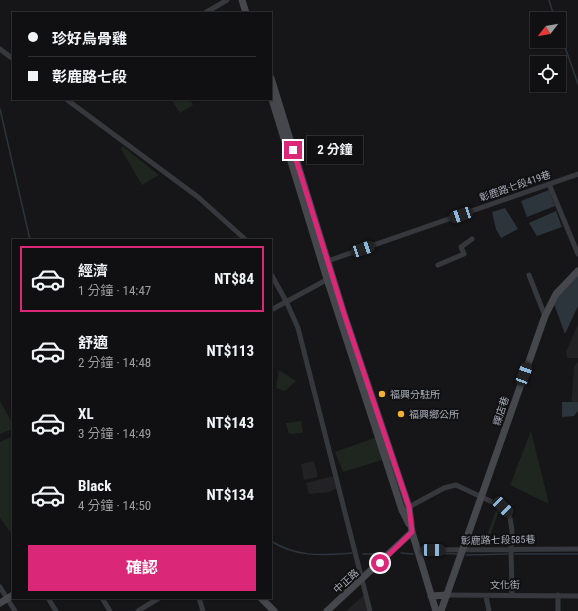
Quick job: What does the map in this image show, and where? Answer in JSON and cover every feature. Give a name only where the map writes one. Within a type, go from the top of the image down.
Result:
[{"type":"main road","points":[[242,0],[246,12]]},
{"type":"main road","points":[[247,0],[251,12]]},
{"type":"main road","points":[[272,81],[325,262]]},
{"type":"main road","points":[[272,99],[405,509],[436,611]]},
{"type":"main road","name":"粿店巷","points":[[441,611],[464,550],[481,497],[545,316],[556,294],[578,271]]},
{"type":"main road","name":"中正路","points":[[327,611],[412,532]]},
{"type":"main road","name":"文化街","points":[[431,596],[447,595]]},
{"type":"main road","points":[[0,603],[10,597]]},
{"type":"main road","points":[[262,599],[274,611]]},
{"type":"street","points":[[207,12],[227,0]]},
{"type":"street","points":[[0,49],[12,58]]},
{"type":"street","points":[[67,100],[198,197],[245,239]]},
{"type":"street","name":"彰鹿路七段419巷","points":[[325,262],[578,174]]},
{"type":"street","points":[[549,184],[578,254]]},
{"type":"street","points":[[438,265],[464,254],[461,247],[472,238]]},
{"type":"street","points":[[529,275],[545,316]]},
{"type":"street","points":[[272,276],[286,301],[299,334],[370,611]]},
{"type":"street","points":[[272,309],[330,278]]},
{"type":"street","points":[[405,509],[450,486],[456,485],[503,507],[509,513],[512,530],[512,595]]},
{"type":"street","name":"彰鹿路七段585巷","points":[[418,550],[578,549]]},
{"type":"street","points":[[0,587],[10,597],[15,611]]},
{"type":"street","name":"文化街","points":[[447,595],[578,596]]},
{"type":"street","points":[[558,595],[558,611]]},
{"type":"street","points":[[486,596],[488,611]]},
{"type":"street","points":[[49,599],[56,611]]},
{"type":"street","points":[[103,599],[110,611]]},
{"type":"street","points":[[138,611],[157,599]]},
{"type":"street","points":[[199,599],[204,611]]},
{"type":"shaded area","points":[[172,100],[190,100],[193,105],[180,113]]},
{"type":"shaded area","points":[[122,146],[159,175],[142,185],[121,149]]},
{"type":"shaded area","points":[[549,190],[555,206],[527,217],[521,201]]},
{"type":"shaded area","points":[[505,208],[518,229],[501,238],[496,229],[492,212]]},
{"type":"shaded area","points":[[556,211],[562,227],[537,236],[529,223]]},
{"type":"shaded area","points":[[578,276],[578,306],[565,334],[554,304],[558,296]]},
{"type":"shaded area","points":[[578,324],[578,358],[567,358],[566,352]]},
{"type":"shaded area","points":[[578,362],[578,408],[571,408],[574,366]]},
{"type":"shaded area","points":[[279,370],[296,381],[285,391],[276,388]]},
{"type":"shaded area","points":[[0,401],[12,423],[12,429],[0,434]]},
{"type":"shaded area","points":[[562,402],[578,402],[578,411],[574,416],[562,417]]},
{"type":"shaded area","points":[[301,421],[303,433],[289,434],[286,423]]},
{"type":"shaded area","points":[[531,431],[549,504],[510,485]]},
{"type":"shaded area","points":[[12,436],[12,535],[0,518],[0,442]]},
{"type":"shaded area","points":[[377,437],[385,459],[343,472],[335,452]]},
{"type":"shaded area","points":[[314,461],[318,477],[304,480],[301,464]]},
{"type":"shaded area","points":[[333,476],[336,488],[330,492],[309,494],[306,483]]},
{"type":"shaded area","points":[[496,510],[499,511],[487,544],[484,543]]},
{"type":"shaded area","points":[[364,595],[368,611],[346,611]]},
{"type":"waterway","points":[[549,0],[553,12]]},
{"type":"waterway","points":[[565,48],[578,84]]},
{"type":"waterway","points":[[0,109],[30,239]]},
{"type":"waterway","points":[[272,542],[301,553],[320,555],[352,553]]},
{"type":"waterway","points":[[401,553],[413,554]]},
{"type":"waterway","points":[[429,553],[458,554]]},
{"type":"waterway","points":[[363,554],[379,554]]},
{"type":"waterway","points":[[466,555],[508,554]]},
{"type":"waterway","points":[[515,554],[578,554]]},
{"type":"place","name":"福興分駐所","points":[[382,394]]},
{"type":"place","name":"福興鄉公所","points":[[401,414]]},
{"type":"route","points":[[293,150],[355,349],[409,507],[412,532],[380,563]]}]
